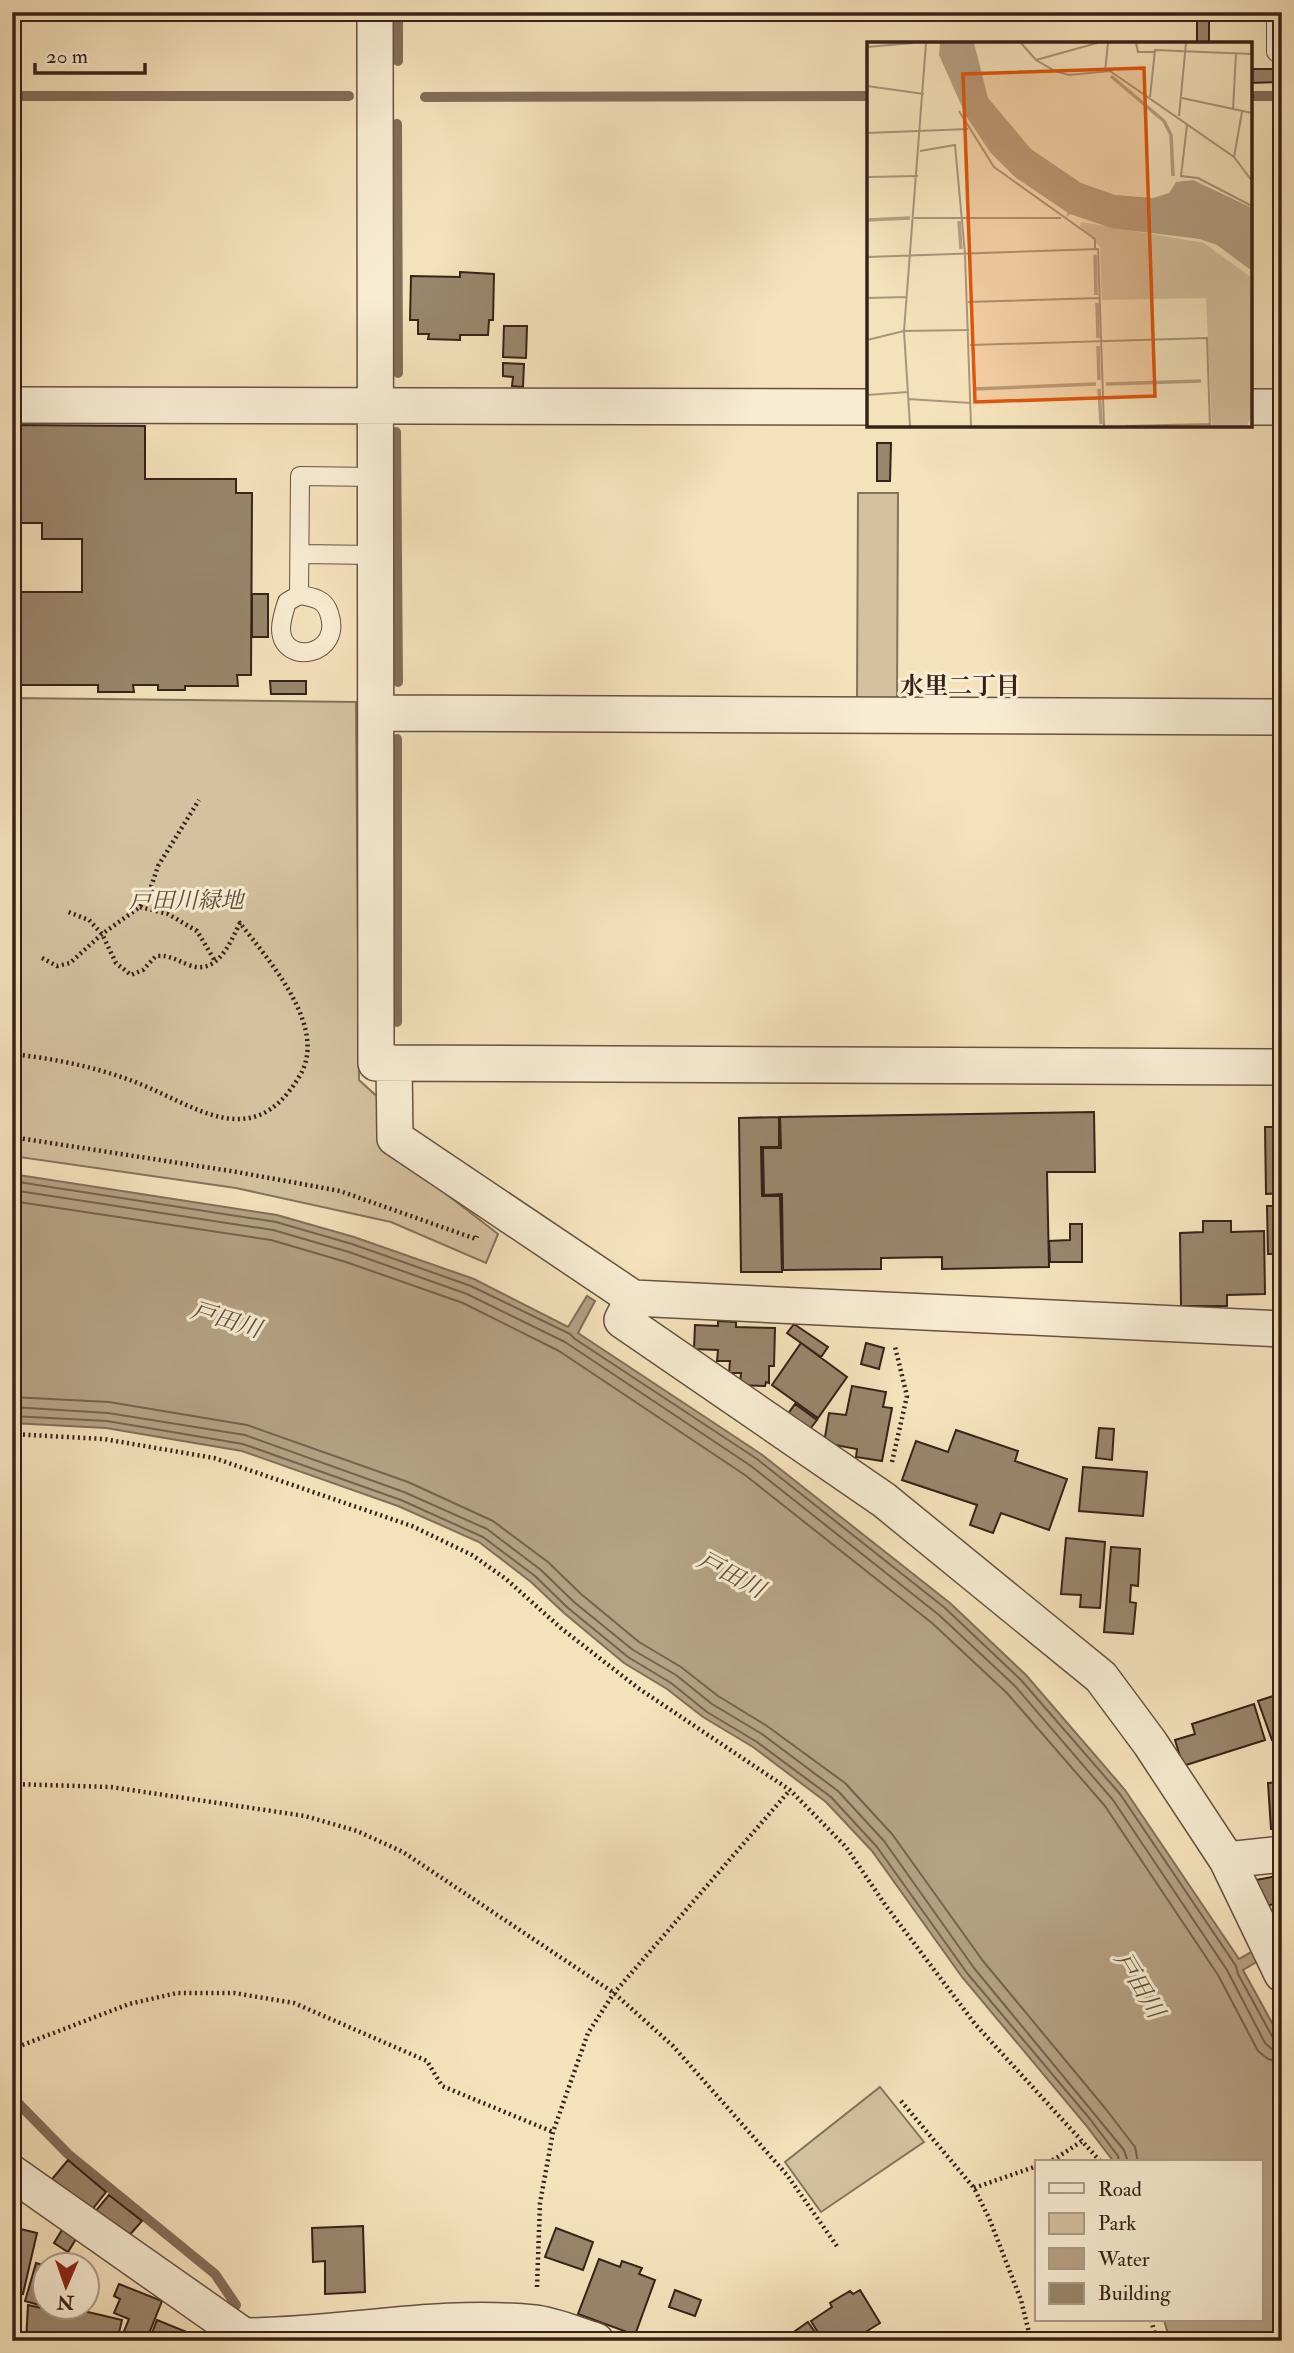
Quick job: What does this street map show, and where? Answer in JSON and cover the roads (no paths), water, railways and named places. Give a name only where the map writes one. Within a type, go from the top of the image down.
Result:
[{"type":"street","points":[[375,12],[376,1063],[1282,1067]]},
{"type":"street","points":[[12,405],[867,407]]},
{"type":"street","points":[[1252,407],[1282,407]]},
{"type":"street","points":[[376,713],[1282,717]]},
{"type":"street","points":[[394,1063],[394,1138],[633,1298],[1282,1329]]},
{"type":"street","points":[[633,1298],[622,1320],[884,1500],[1101,1677],[1150,1743],[1227,1860],[1280,1966]]},
{"type":"street","points":[[1227,1860],[1282,1854]]},
{"type":"street","points":[[12,2174],[244,2336],[280,2338],[456,2320],[536,2323],[596,2341]]},
{"type":"lane","points":[[1276,12],[1276,52],[1282,52]]},
{"type":"lane","points":[[299,595],[300,476],[375,477]]},
{"type":"lane","points":[[300,554],[376,555]]},
{"type":"water","name":"戸田川","points":[[12,1174],[277,1215],[354,1237],[474,1279],[568,1327],[587,1296],[595,1301],[578,1333],[761,1454],[950,1603],[1026,1675],[1125,1790],[1239,1959],[1253,1951],[1258,1961],[1243,1970],[1282,2041],[1282,2341],[1170,2341],[1165,2322],[1262,2322],[1262,2160],[1112,2160],[962,1977],[872,1851],[826,1802],[753,1747],[703,1717],[667,1689],[624,1663],[531,1582],[479,1542],[398,1506],[242,1451],[106,1428],[12,1423]]},
{"type":"waterway","points":[[398,12],[398,61]]},
{"type":"waterway","points":[[12,96],[349,96]]},
{"type":"waterway","points":[[425,97],[867,96]]},
{"type":"waterway","points":[[1252,96],[1282,96]]},
{"type":"waterway","points":[[397,124],[398,373]]},
{"type":"waterway","points":[[396,432],[398,682]]},
{"type":"waterway","points":[[397,739],[397,1022]]},
{"type":"waterway","points":[[12,2097],[68,2154],[215,2274],[236,2305]]},
{"type":"district","name":"水里二丁目","points":[[960,686]]},
{"type":"park label","name":"戸田川緑地","points":[[186,900]]}]
